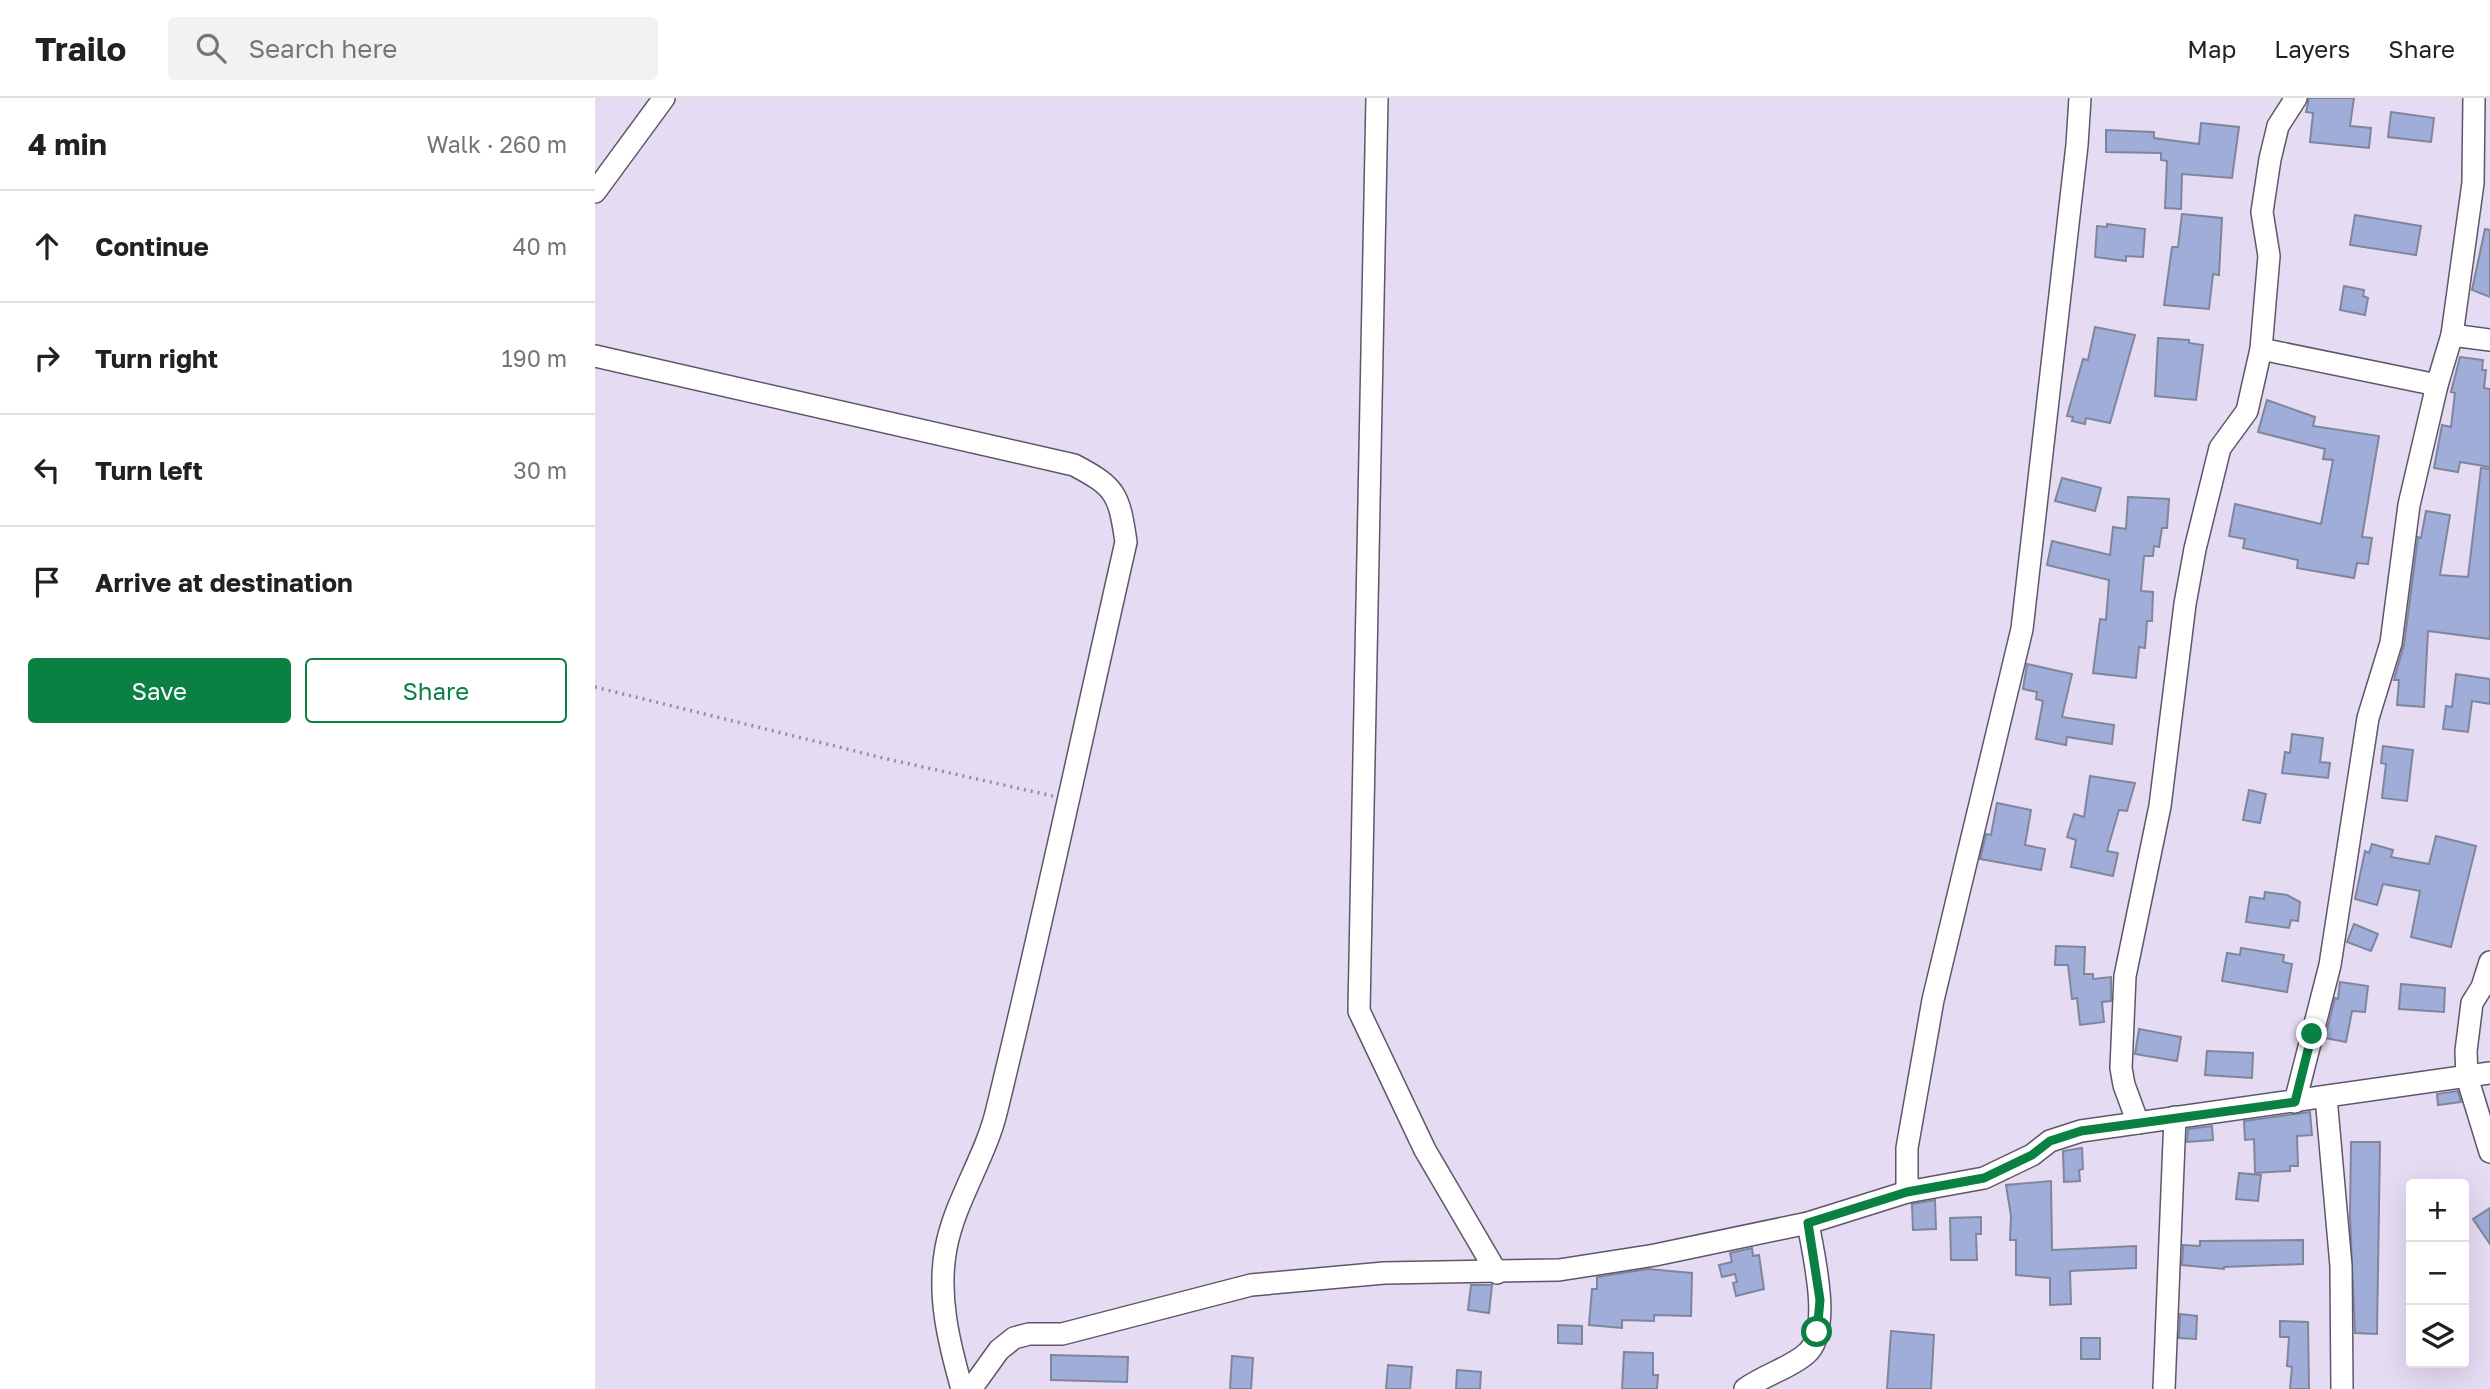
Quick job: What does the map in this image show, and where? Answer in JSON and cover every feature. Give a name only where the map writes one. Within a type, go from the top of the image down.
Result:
[{"type":"street","points":[[595,192],[664,98]]},
{"type":"street","points":[[1377,98],[1359,1011],[1425,1150],[1497,1273]]},
{"type":"street","points":[[1907,1192],[1907,1148],[1933,1000],[2022,629],[2076,158],[2080,98]]},
{"type":"street","points":[[2138,1123],[2124,1085],[2121,1068],[2125,976],[2160,806],[2185,604],[2195,549],[2220,448],[2247,411],[2261,349],[2269,256],[2262,212],[2278,126],[2296,98]]},
{"type":"street","points":[[2295,1102],[2330,965],[2368,718],[2391,643],[2409,505],[2437,385],[2452,335],[2473,183],[2474,98]]},
{"type":"street","points":[[2452,335],[2490,340]]},
{"type":"street","points":[[2261,349],[2437,385]]},
{"type":"street","points":[[595,356],[1074,465],[1106,482],[1121,507],[1126,542],[995,1122],[967,1186],[946,1248],[944,1318],[961,1389]]},
{"type":"street","points":[[2490,962],[2482,987],[2472,1003],[2467,1025],[2467,1077],[2490,1152]]},
{"type":"street","points":[[971,1389],[999,1350],[1014,1338],[1029,1334],[1062,1334],[1251,1285],[1384,1273],[1559,1270],[1655,1255],[1808,1223],[1907,1192],[1984,1178],[2032,1155],[2050,1141],[2081,1131],[2490,1073]]},
{"type":"street","points":[[2326,1097],[2341,1266],[2342,1389]]},
{"type":"street","points":[[2164,1389],[2175,1117]]},
{"type":"street","points":[[1745,1389],[1760,1378],[1805,1356],[1812,1348],[1820,1300],[1808,1223]]},
{"type":"path","points":[[595,687],[883,758],[1068,800]]},
{"type":"building","points":[[2309,98],[2354,98],[2350,126],[2371,128],[2369,148],[2310,142],[2313,113],[2306,112]]},
{"type":"building","points":[[2391,112],[2434,118],[2431,142],[2388,137]]},
{"type":"building","points":[[2201,123],[2239,127],[2232,178],[2182,174],[2181,209],[2165,208],[2167,161],[2161,160],[2161,153],[2106,152],[2106,130],[2154,132],[2154,138],[2199,144]]},
{"type":"building","points":[[2182,214],[2222,218],[2219,275],[2213,274],[2209,309],[2164,305],[2172,247],[2178,247]]},
{"type":"building","points":[[2355,215],[2421,226],[2416,255],[2350,245]]},
{"type":"building","points":[[2107,224],[2145,229],[2143,257],[2126,256],[2126,261],[2095,257],[2097,226],[2107,227]]},
{"type":"building","points":[[2485,229],[2490,230],[2490,297],[2472,290]]},
{"type":"building","points":[[2344,286],[2364,290],[2363,296],[2368,298],[2365,315],[2340,310]]},
{"type":"building","points":[[2095,327],[2135,335],[2110,423],[2086,418],[2085,424],[2072,421],[2073,417],[2067,416],[2083,359],[2088,360]]},
{"type":"building","points":[[2158,338],[2189,340],[2189,343],[2203,345],[2196,400],[2155,396]]},
{"type":"building","points":[[2460,357],[2483,360],[2482,370],[2486,370],[2484,388],[2490,389],[2490,467],[2460,462],[2458,472],[2434,468],[2442,425],[2451,427],[2455,393],[2451,392]]},
{"type":"building","points":[[2267,400],[2315,417],[2313,426],[2379,436],[2362,537],[2372,538],[2368,564],[2357,563],[2354,578],[2297,568],[2298,560],[2243,548],[2245,539],[2229,536],[2235,504],[2321,524],[2333,460],[2323,459],[2325,449],[2258,432]]},
{"type":"building","points":[[2481,468],[2490,469],[2490,639],[2428,631],[2424,707],[2397,705],[2399,680],[2394,680],[2404,645],[2418,537],[2421,538],[2426,511],[2450,515],[2440,575],[2468,577]]},
{"type":"building","points":[[2062,478],[2101,488],[2095,511],[2055,501]]},
{"type":"building","points":[[2128,497],[2169,499],[2167,528],[2162,528],[2159,547],[2154,546],[2153,556],[2144,556],[2141,591],[2153,592],[2152,621],[2147,621],[2145,648],[2139,647],[2136,678],[2093,673],[2100,619],[2106,620],[2109,580],[2047,565],[2052,541],[2110,555],[2113,527],[2126,529]]},
{"type":"building","points":[[2027,664],[2072,674],[2062,717],[2114,725],[2112,744],[2067,737],[2066,745],[2036,739],[2043,701],[2036,699],[2037,692],[2023,689]]},
{"type":"building","points":[[2456,674],[2490,679],[2490,704],[2472,701],[2468,732],[2443,729],[2446,706],[2452,707]]},
{"type":"building","points":[[2292,734],[2323,738],[2320,762],[2330,763],[2328,778],[2282,773],[2285,752],[2290,753]]},
{"type":"building","points":[[2383,746],[2413,750],[2407,801],[2382,798],[2386,764],[2381,763]]},
{"type":"building","points":[[2090,776],[2135,783],[2127,811],[2119,810],[2107,851],[2118,853],[2113,876],[2071,867],[2076,840],[2067,837],[2074,814],[2084,817]]},
{"type":"building","points":[[2249,790],[2266,794],[2260,823],[2243,820]]},
{"type":"building","points":[[1997,803],[2031,810],[2025,845],[2045,849],[2041,870],[1980,859],[1986,834],[1991,835]]},
{"type":"building","points":[[2436,836],[2476,846],[2451,947],[2411,937],[2420,891],[2383,884],[2377,905],[2355,899],[2365,851],[2369,853],[2372,844],[2393,850],[2391,857],[2429,864]]},
{"type":"building","points":[[2265,892],[2287,895],[2300,902],[2298,921],[2291,920],[2289,928],[2246,922],[2250,897],[2264,899]]},
{"type":"building","points":[[2354,924],[2378,934],[2371,951],[2347,942]]},
{"type":"building","points":[[2056,946],[2085,947],[2084,974],[2093,974],[2093,979],[2111,977],[2111,1001],[2102,1002],[2104,1022],[2080,1025],[2077,998],[2072,999],[2068,965],[2055,965]]},
{"type":"building","points":[[2241,948],[2284,955],[2283,962],[2292,964],[2287,992],[2222,981],[2227,953],[2240,955]]},
{"type":"building","points":[[2340,982],[2368,986],[2365,1012],[2352,1011],[2346,1042],[2325,1038],[2335,998],[2338,999]]},
{"type":"building","points":[[2401,984],[2445,988],[2444,1012],[2399,1009]]},
{"type":"building","points":[[2139,1029],[2181,1037],[2177,1061],[2135,1054]]},
{"type":"building","points":[[2207,1051],[2253,1053],[2252,1078],[2205,1075]]},
{"type":"building","points":[[2458,1091],[2461,1102],[2438,1105],[2437,1094]]},
{"type":"building","points":[[2310,1112],[2312,1135],[2297,1136],[2298,1166],[2290,1166],[2290,1171],[2255,1173],[2254,1139],[2245,1140],[2244,1121]]},
{"type":"building","points":[[2212,1126],[2213,1140],[2187,1142],[2188,1129]]},
{"type":"building","points":[[2351,1142],[2380,1142],[2377,1334],[2355,1333],[2350,1217]]},
{"type":"building","points":[[2082,1148],[2083,1169],[2079,1170],[2080,1181],[2064,1182],[2063,1151]]},
{"type":"building","points":[[2239,1173],[2261,1175],[2258,1201],[2236,1199]]},
{"type":"building","points":[[2051,1181],[2052,1250],[2136,1246],[2136,1268],[2070,1271],[2071,1304],[2050,1305],[2050,1278],[2016,1275],[2016,1240],[2010,1240],[2011,1216],[2006,1185]]},
{"type":"building","points":[[1935,1200],[1936,1229],[1913,1230],[1912,1204]]},
{"type":"building","points":[[2490,1208],[2490,1244],[2473,1219]]},
{"type":"building","points":[[1981,1217],[1981,1234],[1976,1234],[1977,1260],[1951,1260],[1950,1218]]},
{"type":"building","points":[[2303,1240],[2303,1264],[2224,1269],[2182,1265],[2183,1245],[2200,1246],[2200,1241]]},
{"type":"building","points":[[1752,1248],[1753,1256],[1759,1255],[1764,1289],[1736,1296],[1733,1283],[1737,1282],[1735,1274],[1722,1277],[1719,1265],[1732,1262],[1730,1253]]},
{"type":"building","points":[[1648,1269],[1692,1273],[1691,1316],[1654,1315],[1654,1321],[1622,1320],[1622,1328],[1589,1325],[1592,1289],[1597,1289],[1597,1277]]},
{"type":"building","points":[[1471,1285],[1492,1285],[1489,1313],[1468,1310]]},
{"type":"building","points":[[2180,1314],[2197,1316],[2196,1339],[2179,1338]]},
{"type":"building","points":[[2280,1321],[2308,1322],[2309,1389],[2290,1389],[2292,1367],[2287,1366],[2289,1337],[2280,1337]]},
{"type":"building","points":[[1558,1325],[1582,1326],[1582,1344],[1558,1343]]},
{"type":"building","points":[[1891,1331],[1934,1335],[1931,1389],[1887,1389]]},
{"type":"building","points":[[2081,1338],[2100,1338],[2100,1359],[2081,1359]]},
{"type":"building","points":[[1624,1352],[1653,1353],[1653,1375],[1658,1375],[1657,1389],[1622,1389]]},
{"type":"building","points":[[1051,1355],[1128,1357],[1127,1382],[1051,1380]]},
{"type":"building","points":[[1232,1356],[1253,1358],[1251,1389],[1230,1389]]},
{"type":"building","points":[[1388,1365],[1412,1367],[1410,1389],[1386,1389]]},
{"type":"building","points":[[1457,1370],[1481,1372],[1480,1389],[1456,1389]]},
{"type":"route","points":[[1817,1332],[1820,1300],[1808,1223],[1907,1192],[1984,1178],[2032,1155],[2050,1141],[2081,1131],[2295,1102],[2312,1034]]}]
